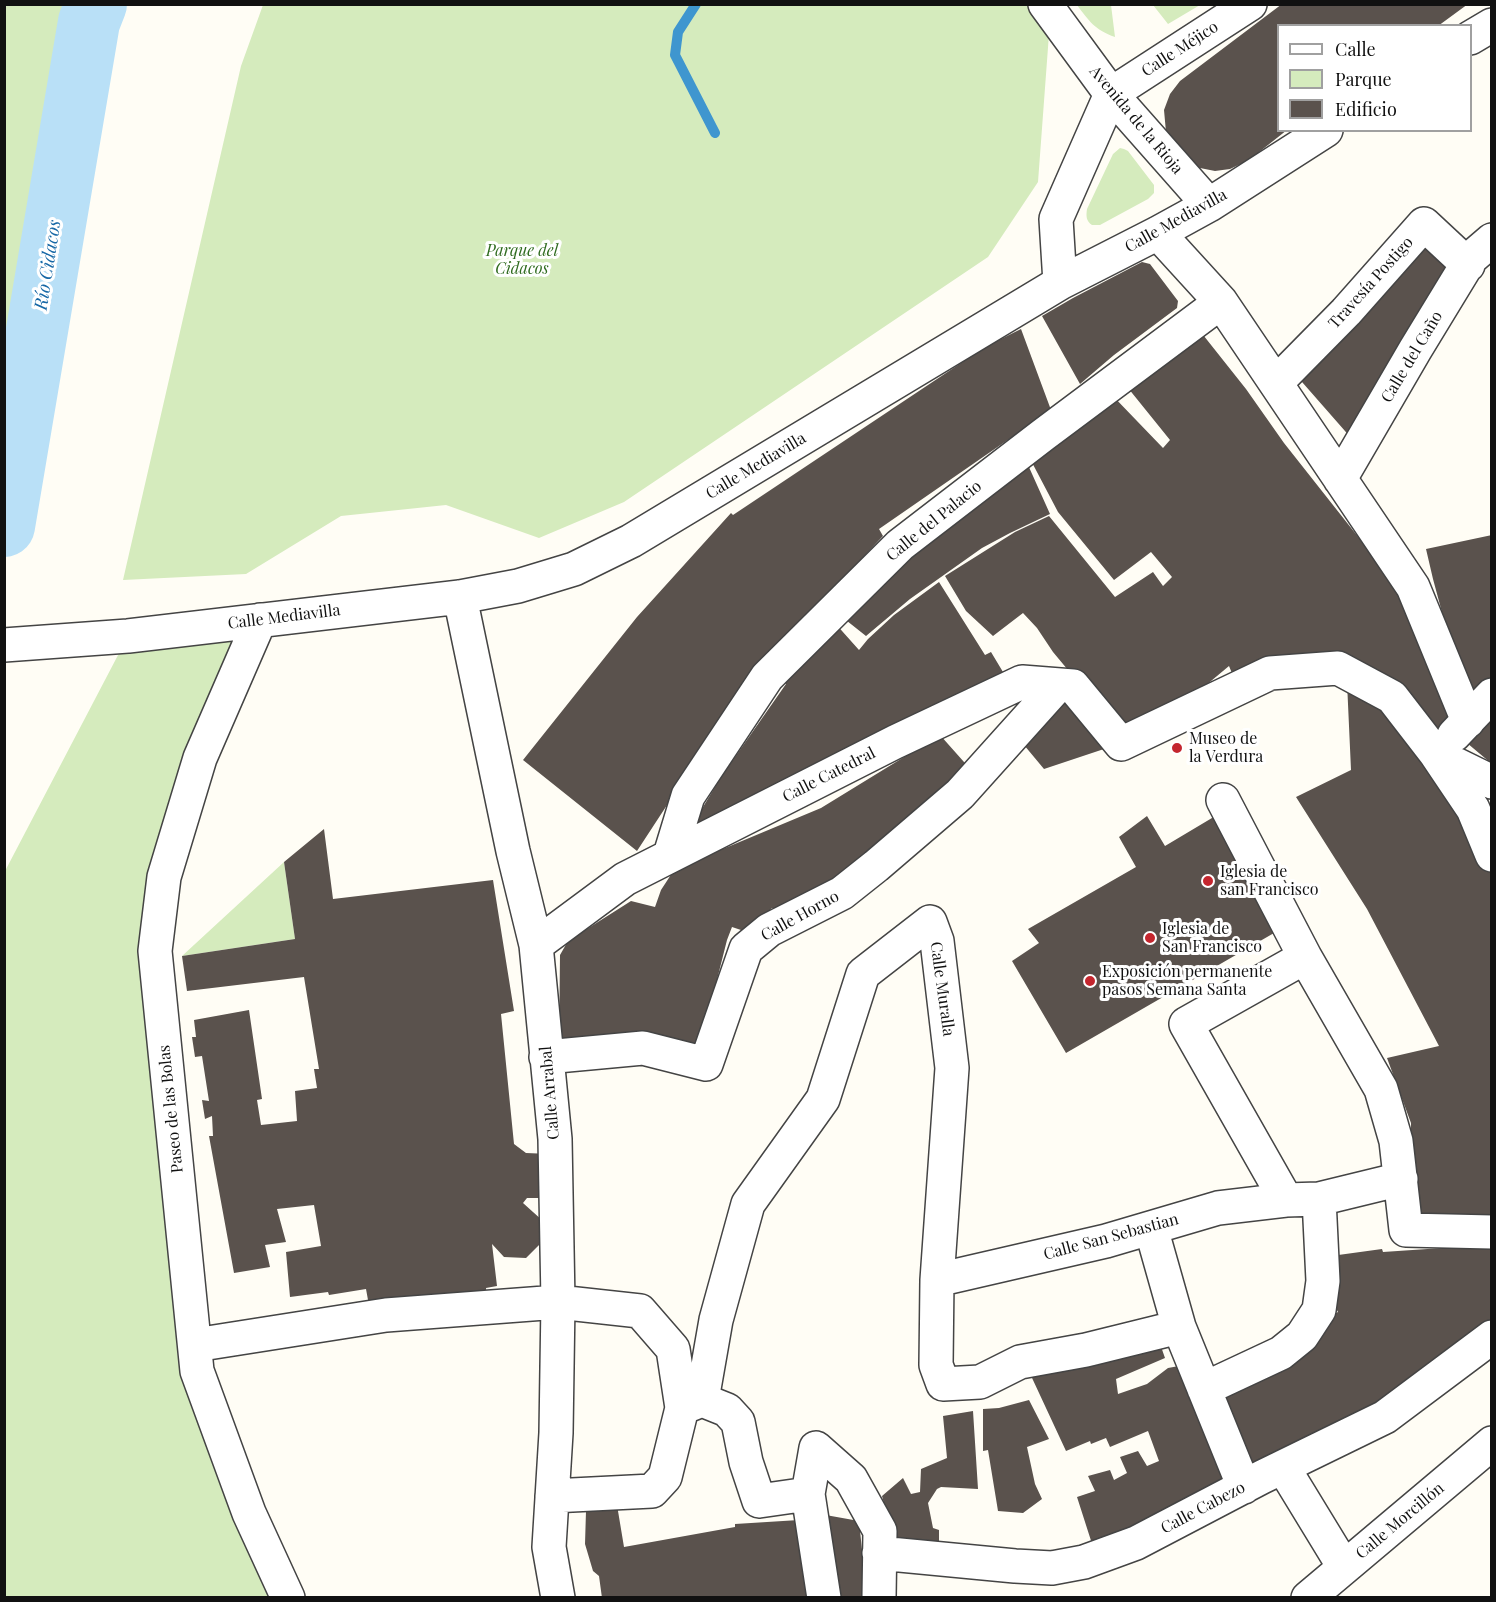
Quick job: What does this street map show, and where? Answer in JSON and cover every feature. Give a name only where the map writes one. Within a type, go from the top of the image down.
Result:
[{"type":"street","name":"Avenida de la Rioja","points":[[1045,4],[1111,94],[1209,205]]},
{"type":"street","name":"Calle Méjico","points":[[1111,94],[1250,4]]},
{"type":"street","points":[[1472,37],[1491,25]]},
{"type":"street","points":[[1059,283],[1056,219],[1111,94]]},
{"type":"street","name":"Calle Mediavilla","points":[[4,645],[128,636],[460,597],[518,586],[574,569],[631,541],[1059,283],[1209,205],[1323,132]]},
{"type":"street","name":"Travesía Postigo","points":[[1275,383],[1346,312],[1424,224],[1468,265]]},
{"type":"street","points":[[1158,233],[1221,302],[1413,587],[1468,721]]},
{"type":"street","name":"Calle del Caño","points":[[1340,479],[1471,258],[1491,240]]},
{"type":"street","name":"Calle del Palacio","points":[[670,855],[688,796],[767,677],[900,545],[1042,435],[1221,302]]},
{"type":"street","name":"Calle Arrabal","points":[[460,597],[513,851],[536,945],[555,1139],[558,1302],[556,1433],[549,1547],[558,1598]]},
{"type":"street","name":"Paseo de las Bolas","points":[[260,620],[200,758],[164,876],[155,951],[197,1371],[249,1513],[288,1598]]},
{"type":"street","name":"Calle Catedral","points":[[536,945],[625,879],[895,742],[1022,682],[1072,686],[1121,744],[1270,673],[1338,668],[1392,697],[1436,754]]},
{"type":"street","name":"Calle Horno","points":[[546,1057],[643,1048],[706,1064],[746,949],[769,930],[842,893],[876,866],[960,794],[1058,685]]},
{"type":"street","points":[[1436,754],[1491,696]]},
{"type":"street","points":[[1436,754],[1491,782]]},
{"type":"street","points":[[1436,754],[1473,808],[1491,855]]},
{"type":"street","points":[[1223,800],[1305,957],[1381,1089],[1396,1141],[1406,1230],[1491,1232]]},
{"type":"street","name":"Calle Muralla","points":[[692,1404],[748,1204],[823,1099],[863,974],[930,922],[937,941],[952,1068],[937,1280],[936,1365],[943,1384],[980,1382],[1020,1362],[1086,1350],[1179,1327]]},
{"type":"street","points":[[1286,1200],[1186,1024],[1305,957]]},
{"type":"street","name":"Calle San Sebastian","points":[[937,1280],[1106,1241],[1218,1208],[1286,1200],[1319,1199],[1401,1179]]},
{"type":"street","points":[[1204,1389],[1281,1353],[1302,1336],[1319,1310],[1323,1281],[1319,1199]]},
{"type":"street","points":[[1151,1228],[1179,1327],[1244,1487]]},
{"type":"street","points":[[195,1345],[386,1315],[558,1302],[640,1311],[674,1349],[692,1404],[664,1477],[652,1491],[552,1496]]},
{"type":"street","name":"Calle Cabezo","points":[[879,1553],[1052,1568],[1084,1562],[1136,1543],[1386,1417],[1491,1337]]},
{"type":"street","points":[[692,1404],[727,1410],[738,1422],[746,1462],[759,1501],[808,1494]]},
{"type":"street","name":"Calle Morcillón","points":[[1308,1598],[1491,1443]]},
{"type":"street","points":[[824,1598],[808,1494],[816,1448],[851,1479],[880,1531],[879,1598]]},
{"type":"street","points":[[1283,1467],[1344,1567]]},
{"type":"green space","points":[[5,4],[96,5],[89,22],[5,526]]},
{"type":"green space","name":"Parque del Cidacos","points":[[1027,4],[1049,34],[1038,182],[988,257],[624,502],[539,538],[446,505],[341,516],[246,574],[123,580],[241,66],[263,5]]},
{"type":"green space","points":[[1077,5],[1111,5],[1115,37],[1093,24]]},
{"type":"green space","points":[[1153,5],[1200,5],[1168,24]]},
{"type":"green space","points":[[1120,148],[1128,151],[1154,185],[1154,193],[1148,199],[1100,225],[1092,225],[1087,218],[1087,209],[1113,154]]},
{"type":"green space","points":[[260,620],[141,943],[178,1359],[274,1597],[5,1597],[4,873],[128,636]]},
{"type":"green space","points":[[284,862],[295,939],[182,956]]},
{"type":"building","points":[[1282,4],[1468,4],[1441,24],[1277,24],[1277,132],[1284,132],[1249,160],[1230,169],[1215,171],[1200,168],[1187,161],[1166,132],[1164,110],[1170,94],[1180,81]]},
{"type":"building","points":[[1423,233],[1455,267],[1352,439],[1295,374]]},
{"type":"building","points":[[1142,262],[1150,264],[1178,301],[1177,308],[1114,355],[1080,384],[1042,316]]},
{"type":"building","points":[[1196,326],[1246,389],[1284,443],[1404,595],[1455,726],[1430,737],[1378,680],[1234,678],[1229,666],[1205,686],[1123,727],[1114,709],[1083,688],[1023,613],[993,636],[966,611],[945,576],[1015,532],[1049,516],[1115,597],[1153,572],[1163,586],[1172,577],[1151,552],[1114,580],[1058,512],[1027,453],[1111,394],[1163,448],[1170,440],[1124,383]]},
{"type":"building","points":[[1021,329],[1051,410],[879,529],[883,536],[836,586],[703,750],[637,851],[523,760],[637,617],[731,513],[733,515],[985,347]]},
{"type":"building","points":[[1024,456],[1050,514],[982,548],[910,599],[866,636],[837,613]]},
{"type":"building","points":[[1492,535],[1492,692],[1477,707],[1457,668],[1426,549]]},
{"type":"building","points":[[939,582],[985,655],[991,652],[1006,677],[941,715],[931,706],[899,727],[685,837],[721,777],[786,684],[780,678],[834,622],[859,650],[894,615]]},
{"type":"building","points":[[1347,682],[1392,711],[1454,796],[1492,872],[1492,1215],[1417,1215],[1411,1157],[1411,1123],[1387,1058],[1439,1046],[1367,909],[1296,797],[1351,770]]},
{"type":"building","points":[[1060,692],[1107,748],[1044,769],[1019,739]]},
{"type":"building","points":[[1492,718],[1492,764],[1467,743]]},
{"type":"building","points":[[940,735],[972,771],[809,908],[772,908],[747,932],[732,927],[698,1055],[559,1047],[560,955],[568,941],[631,901],[655,907],[661,890],[676,867],[821,808]]},
{"type":"building","name":"Iglesia de San Francisco","points":[[1217,815],[1274,933],[1066,1053],[1012,961],[1039,943],[1028,929],[1136,867],[1119,837],[1147,816],[1165,846]]},
{"type":"building","points":[[324,829],[333,899],[493,880],[514,1011],[501,1014],[514,1144],[526,1153],[550,1154],[551,1198],[527,1198],[523,1203],[543,1221],[541,1243],[526,1258],[504,1257],[492,1244],[497,1286],[486,1288],[487,1299],[370,1311],[366,1289],[329,1295],[328,1292],[290,1297],[286,1252],[321,1246],[314,1205],[277,1209],[286,1242],[265,1245],[270,1267],[234,1273],[209,1136],[213,1136],[212,1116],[205,1119],[202,1100],[209,1101],[202,1056],[195,1057],[192,1037],[196,1037],[194,1020],[249,1010],[262,1099],[257,1100],[261,1125],[297,1121],[295,1091],[317,1088],[314,1069],[319,1069],[304,977],[187,991],[182,956],[295,939],[284,862]]},
{"type":"building","points":[[1457,1247],[1492,1248],[1492,1325],[1427,1375],[1246,1476],[1211,1397],[1338,1312],[1332,1301],[1331,1256],[1382,1249],[1383,1252]]},
{"type":"building","points":[[1158,1338],[1165,1358],[1116,1379],[1118,1394],[1147,1384],[1168,1368],[1190,1364],[1237,1484],[1094,1550],[1077,1497],[1095,1491],[1088,1476],[1110,1470],[1114,1480],[1127,1473],[1120,1457],[1138,1451],[1147,1466],[1159,1461],[1148,1431],[1110,1447],[1106,1438],[1091,1444],[1090,1441],[1066,1451],[1026,1365]]},
{"type":"building","points":[[1029,1400],[1049,1439],[1027,1447],[1035,1484],[1042,1499],[1023,1513],[998,1511],[988,1450],[983,1451],[983,1409],[999,1408]]},
{"type":"building","points":[[973,1411],[978,1489],[941,1487],[937,1489],[928,1503],[933,1528],[939,1530],[939,1556],[897,1552],[882,1496],[903,1478],[911,1494],[920,1492],[921,1469],[947,1458],[943,1416]]},
{"type":"building","points":[[617,1505],[624,1547],[735,1527],[735,1524],[799,1520],[812,1598],[602,1598],[599,1576],[593,1571],[585,1544],[586,1511]]},
{"type":"building","points":[[820,1514],[859,1521],[867,1598],[836,1598]]},
{"type":"waterway","name":"Río Cidacos","points":[[4,526],[89,22],[96,4]]},
{"type":"waterway","points":[[696,4],[678,32],[675,55],[715,133]]},
{"type":"place","name":"Museo de la Verdura","points":[[1177,748]]},
{"type":"place","name":"Iglesia de san Francisco","points":[[1208,881]]},
{"type":"place","name":"Iglesia de San Francisco","points":[[1150,938]]},
{"type":"place","name":"Exposición permanente pasos Semana Santa","points":[[1090,981]]}]
